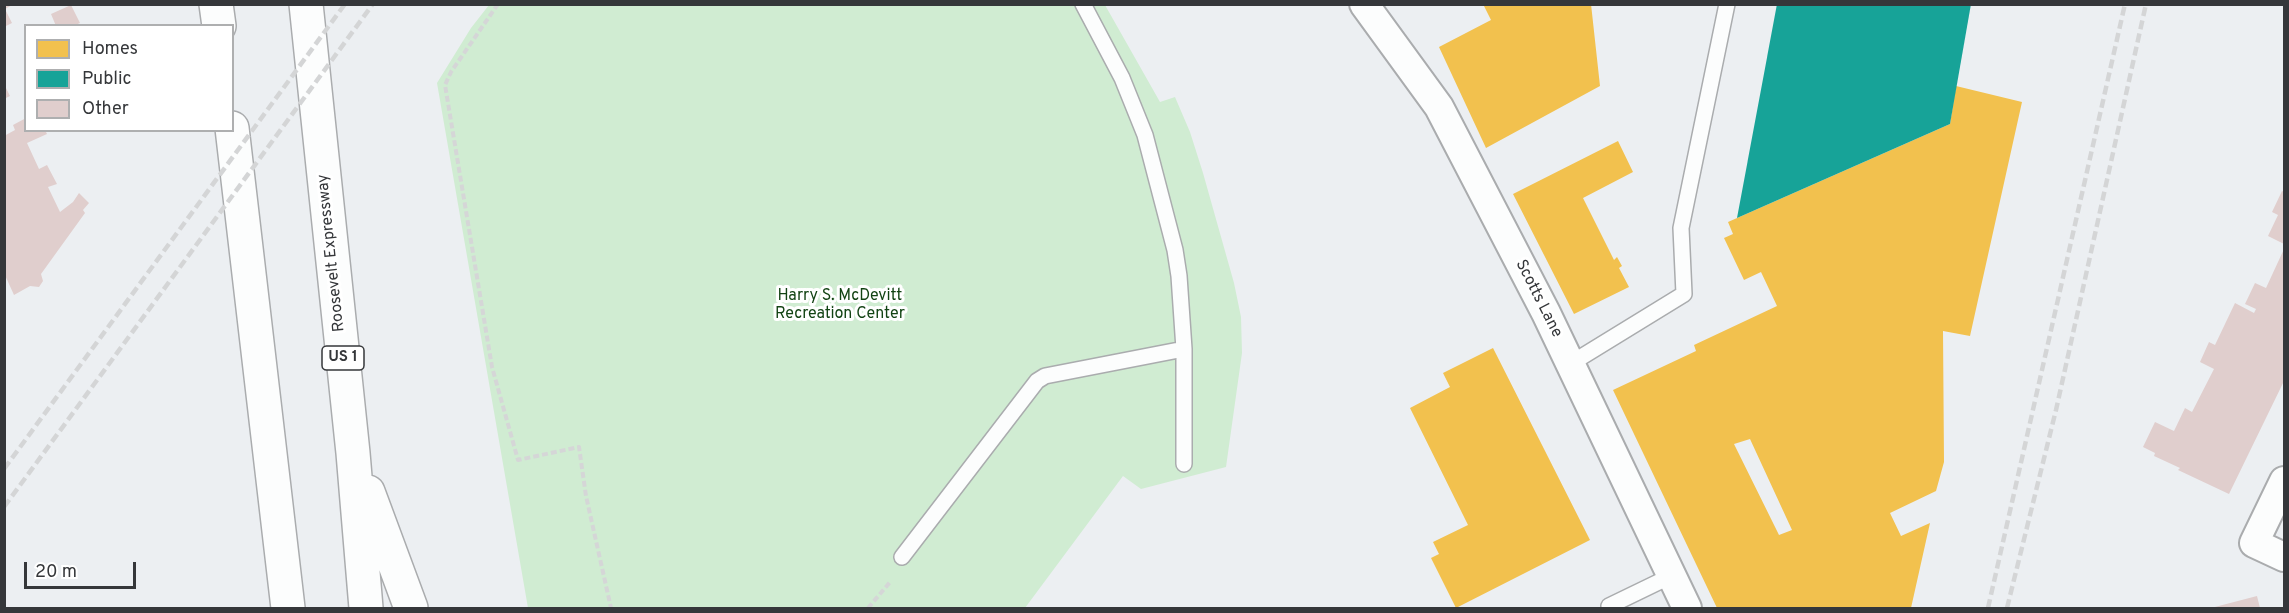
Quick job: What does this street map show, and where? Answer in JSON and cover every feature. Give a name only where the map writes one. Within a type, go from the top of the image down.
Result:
[{"type":"highway","points":[[216,4],[219,24]]},
{"type":"highway","name":"Roosevelt Expressway","points":[[306,4],[353,453],[366,609]]},
{"type":"highway","points":[[232,132],[288,607]]},
{"type":"highway","points":[[353,453],[411,609]]},
{"type":"street","name":"Scotts Lane","points":[[1364,4],[1439,107],[1546,313],[1687,609]]},
{"type":"street","points":[[2284,481],[2254,543],[2284,557]]},
{"type":"lane","points":[[1083,4],[1122,78],[1148,146],[1175,250],[1184,349],[1184,464]]},
{"type":"lane","points":[[1570,364],[1684,294],[1682,228],[1727,4]]},
{"type":"lane","points":[[902,557],[1037,381],[1046,376],[1184,349]]},
{"type":"lane","points":[[1608,608],[1671,576]]},
{"type":"path","points":[[498,4],[451,72],[445,85],[490,357],[518,460],[579,447],[586,496],[611,609]]},
{"type":"path","points":[[868,609],[891,580],[902,557]]},
{"type":"green space","name":"Harry S. McDevitt Recreation Center","points":[[489,5],[1105,5],[1160,102],[1175,97],[1190,132],[1234,283],[1241,317],[1242,353],[1226,467],[1141,489],[1123,476],[1025,608],[528,608],[437,83],[471,28]]},
{"type":"building: Homes","points":[[1483,4],[1591,4],[1600,86],[1486,148],[1439,47],[1491,20]]},
{"type":"building: Homes","points":[[1956,86],[2022,102],[1970,336],[1943,331],[1944,462],[1936,491],[1890,513],[1901,536],[1930,523],[1911,608],[1717,608],[1613,390],[1696,351],[1694,345],[1777,306],[1761,272],[1744,280],[1724,238],[1733,234],[1728,222],[1950,124]],"holes":[[[1750,439],[1792,530],[1779,535],[1734,444]]]},
{"type":"building: Homes","points":[[1618,141],[1633,172],[1583,198],[1614,260],[1617,257],[1622,266],[1619,268],[1629,287],[1574,314],[1513,194]]},
{"type":"building: Homes","points":[[1493,348],[1590,540],[1456,608],[1431,558],[1439,554],[1433,542],[1468,525],[1410,408],[1450,387],[1443,373]]},
{"type":"building: Public","points":[[1777,4],[1971,4],[1950,124],[1737,218]]},
{"type":"building: Other","points":[[4,4],[14,4],[5,9],[12,23],[4,27]]},
{"type":"building: Other","points":[[71,5],[80,23],[55,24],[51,14]]},
{"type":"building: Other","points":[[4,84],[10,96],[4,99]]},
{"type":"building: Other","points":[[24,119],[24,132],[46,132],[47,134],[27,143],[39,169],[47,165],[57,184],[48,187],[60,212],[73,202],[79,193],[89,203],[83,210],[85,213],[41,274],[43,281],[39,287],[30,286],[14,295],[4,273],[4,136],[15,130],[13,125]]},
{"type":"building: Other","points":[[2282,191],[2284,192],[2284,244],[2268,236],[2278,215],[2272,212]]},
{"type":"building: Other","points":[[2284,249],[2284,381],[2229,494],[2178,470],[2180,468],[2154,456],[2155,453],[2143,447],[2155,422],[2174,431],[2185,408],[2192,412],[2214,369],[2200,362],[2209,342],[2215,345],[2235,303],[2254,313],[2256,309],[2245,304],[2255,283],[2266,288]]},
{"type":"building: Other","points":[[2257,596],[2260,608],[2211,608]]},
{"type":"railway","points":[[4,469],[345,4]]},
{"type":"railway","points":[[4,507],[373,4]]},
{"type":"railway","points":[[1988,608],[2125,4]]},
{"type":"railway","points":[[2007,608],[2056,410],[2146,4]]}]
